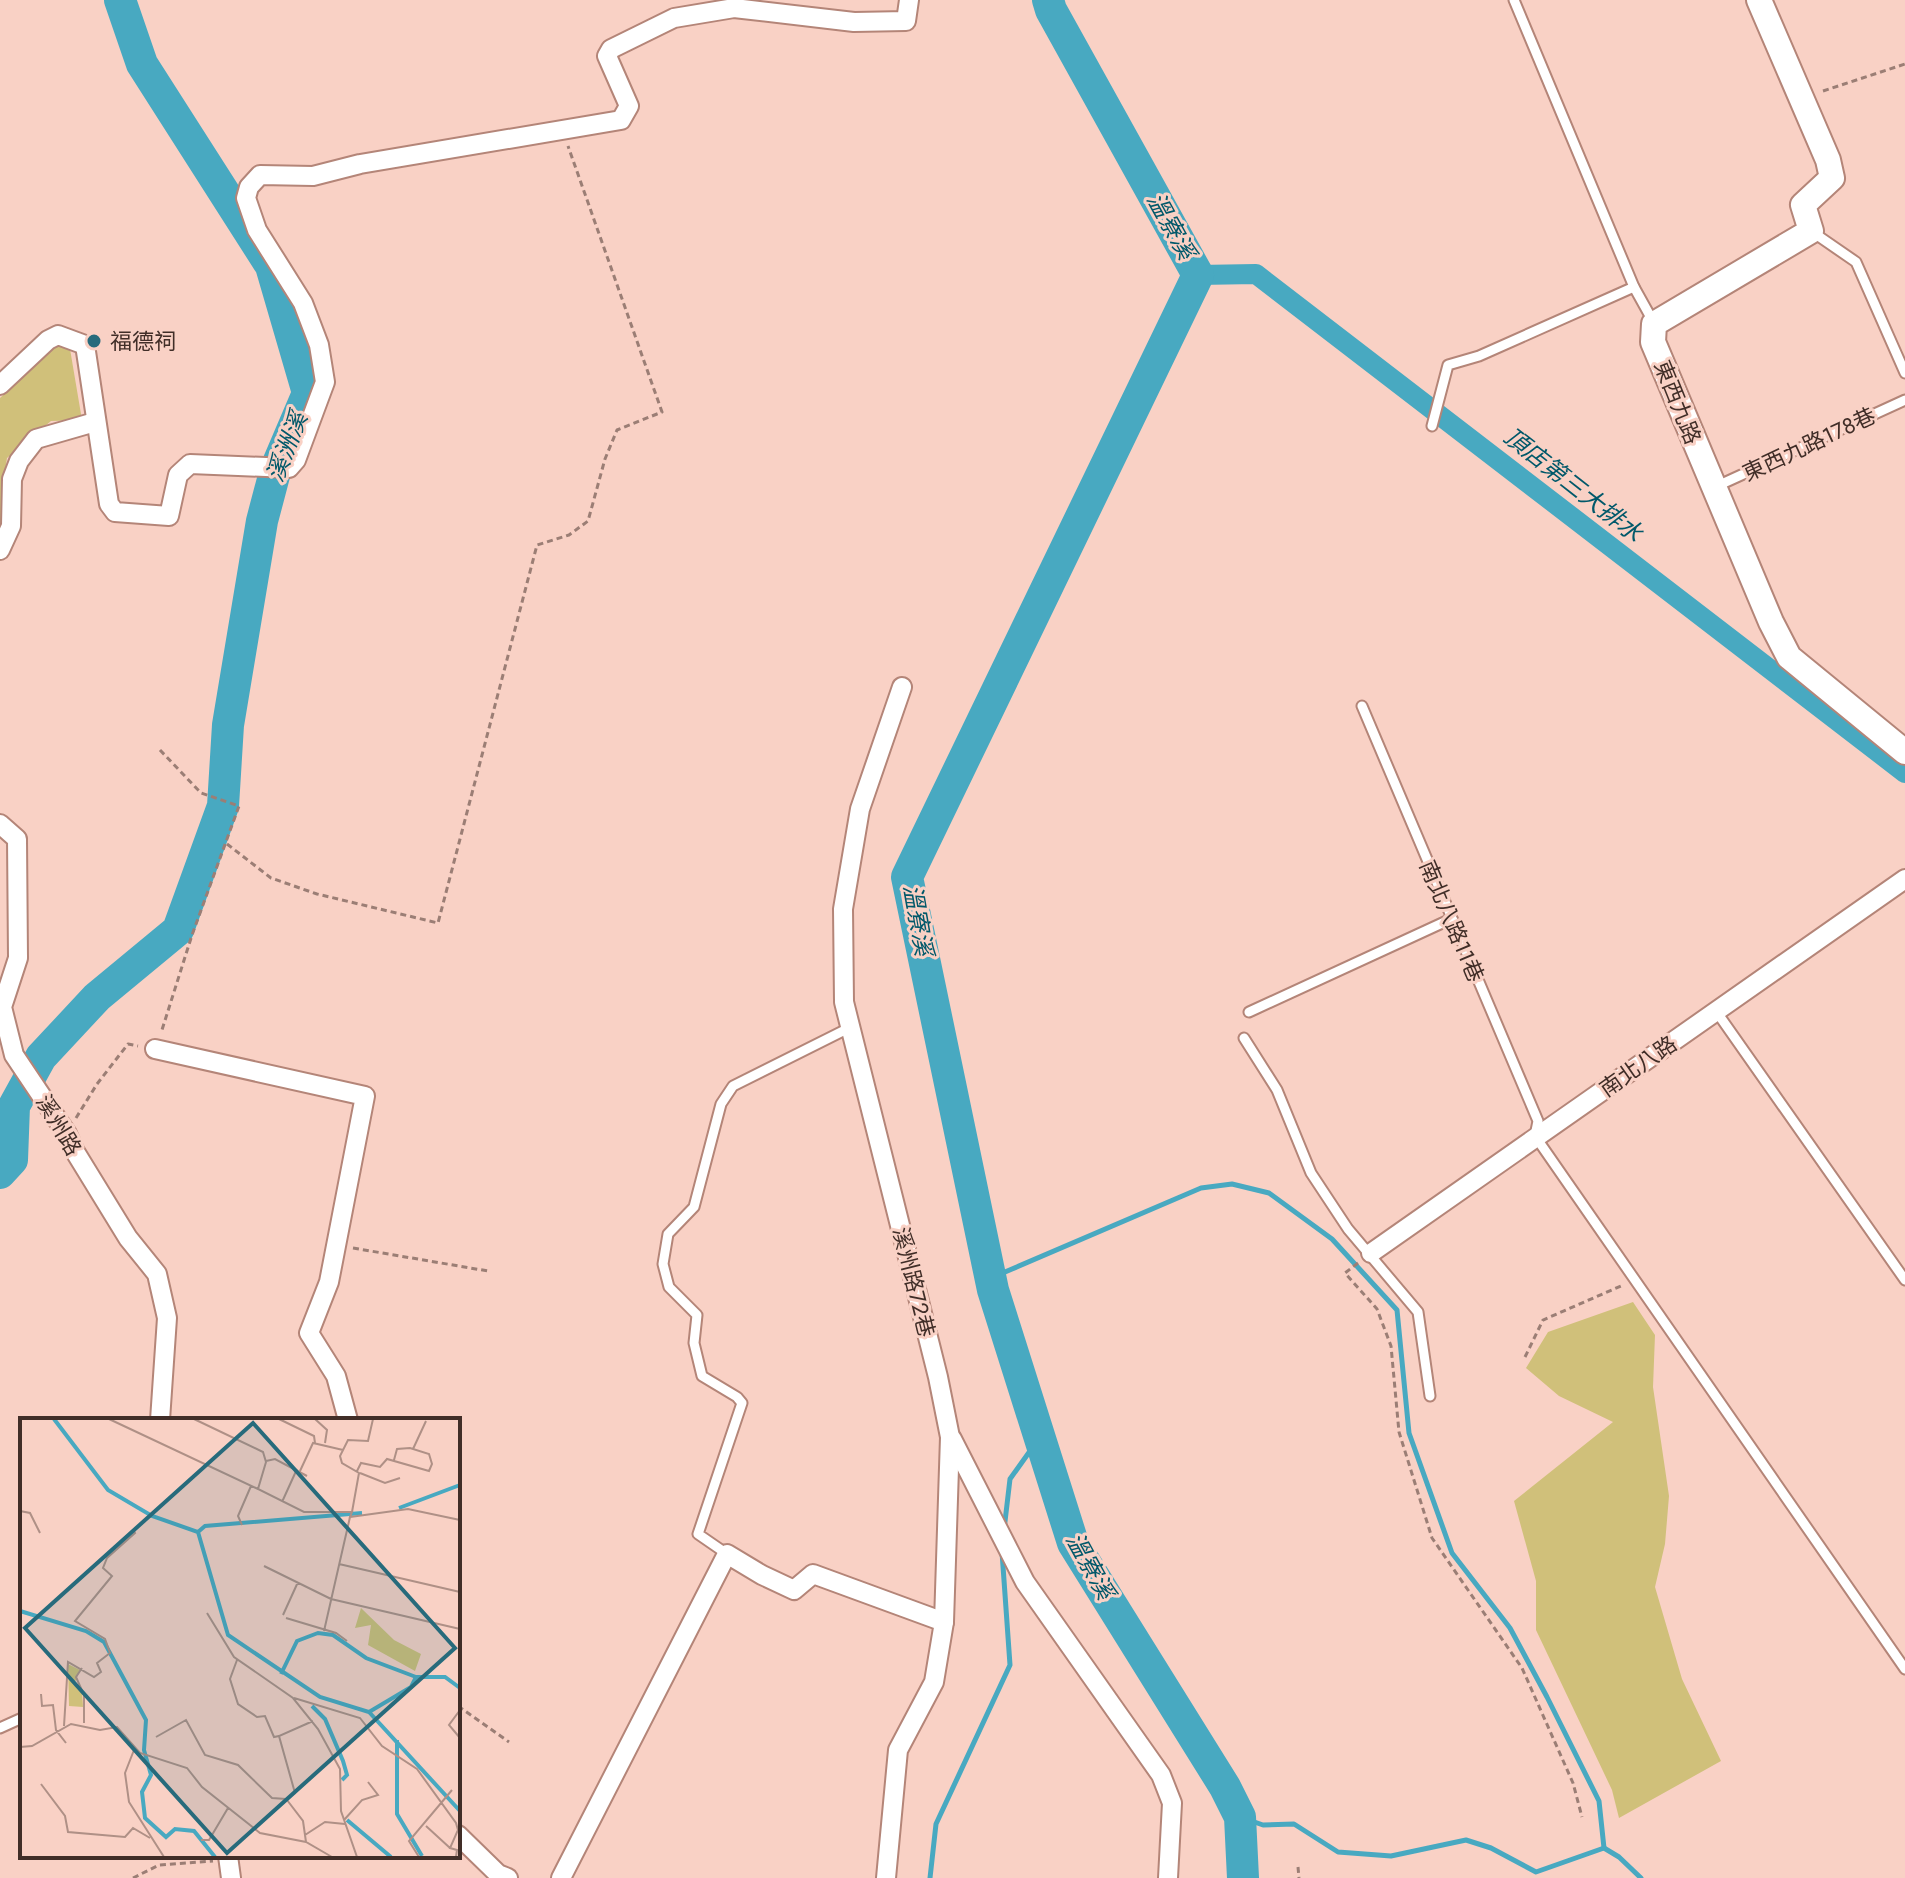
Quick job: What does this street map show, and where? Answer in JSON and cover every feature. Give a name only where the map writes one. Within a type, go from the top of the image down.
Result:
[{"type":"street","points":[[0,385],[48,340],[58,335],[85,345],[109,504],[115,512],[169,516],[178,475],[190,464],[289,468],[296,460],[325,382],[319,345],[303,303],[257,230],[246,198],[249,187],[260,175],[313,176],[360,164],[621,120],[629,106],[607,56],[611,49],[674,18],[734,8],[854,22],[906,21],[909,0]]},
{"type":"street","points":[[1654,324],[1811,231],[1803,205],[1832,178],[1828,160],[1759,0]]},
{"type":"street","name":"東西九路","points":[[1654,324],[1653,342],[1713,488],[1789,657],[1905,752]]},
{"type":"street","points":[[0,550],[11,526],[6,472],[36,439],[95,422]]},
{"type":"street","name":"溪州路72巷","points":[[886,1878],[898,1750],[934,1682],[944,1622],[950,1437],[938,1377],[844,1002],[843,909],[860,809],[902,687]]},
{"type":"street","name":"溪州路","points":[[0,824],[17,839],[18,958],[1,1008],[14,1055],[67,1134],[128,1238],[157,1274],[167,1318],[160,1418]]},
{"type":"street","name":"南北八路","points":[[1371,1253],[1905,879]]},
{"type":"street","points":[[155,1049],[365,1096],[329,1282],[309,1333],[336,1376],[347,1418]]},
{"type":"street","points":[[950,1437],[1025,1582],[1161,1775],[1172,1803],[1168,1878]]},
{"type":"street","points":[[561,1878],[727,1554],[794,1590],[813,1574],[944,1622]]},
{"type":"street","points":[[460,1837],[501,1877]]},
{"type":"lane","points":[[1514,0],[1634,287],[1654,324]]},
{"type":"lane","points":[[1811,231],[1856,262],[1905,373]]},
{"type":"lane","points":[[1432,426],[1448,365],[1479,356],[1634,287]]},
{"type":"lane","name":"東西九路178巷","points":[[1713,488],[1905,400]]},
{"type":"lane","name":"南北八路11巷","points":[[1362,706],[1538,1121],[1535,1136]]},
{"type":"lane","points":[[1249,1012],[1451,919]]},
{"type":"lane","points":[[1716,1011],[1905,1280]]},
{"type":"lane","points":[[727,1554],[698,1534],[742,1403],[702,1376],[694,1343],[697,1315],[669,1287],[663,1264],[668,1234],[694,1207],[721,1104],[733,1086],[849,1028]]},
{"type":"lane","points":[[1244,1038],[1277,1090],[1311,1173],[1348,1229],[1418,1312],[1430,1396]]},
{"type":"lane","points":[[1535,1136],[1905,1669]]},
{"type":"lane","points":[[0,1728],[20,1719]]},
{"type":"path","points":[[1800,98],[1905,64]]},
{"type":"path","points":[[227,844],[271,878],[317,894],[438,923],[537,545],[569,535],[588,521],[605,459],[617,430],[662,412],[563,131]]},
{"type":"path","points":[[67,1134],[97,1084],[128,1044],[155,1049],[239,806],[201,793],[160,750]]},
{"type":"path","points":[[337,1245],[488,1271]]},
{"type":"path","points":[[1352,1267],[1345,1273],[1377,1309],[1391,1346],[1399,1432],[1432,1538],[1522,1668],[1573,1783],[1582,1817]]},
{"type":"path","points":[[1525,1357],[1543,1320],[1636,1279]]},
{"type":"path","points":[[460,1707],[509,1742]]},
{"type":"path","points":[[133,1878],[159,1865],[229,1865]]},
{"type":"path","points":[[1298,1867],[1299,1878]]},
{"type":"shaded area","points":[[55,345],[70,349],[82,420],[51,421],[7,458],[4,478],[5,528],[0,534],[0,398]]},
{"type":"shaded area","points":[[1633,1302],[1655,1335],[1653,1387],[1669,1496],[1665,1544],[1655,1587],[1682,1679],[1721,1761],[1619,1818],[1612,1790],[1536,1630],[1536,1581],[1514,1501],[1613,1422],[1559,1396],[1526,1368],[1548,1332]]},
{"type":"waterway","name":"溪洲溪","points":[[0,1173],[12,1160],[14,1106],[41,1057],[97,997],[178,930],[223,806],[228,725],[262,521],[276,468],[308,393],[271,266],[142,64],[120,0]]},
{"type":"waterway","name":"溫寮溪","points":[[1048,0],[1198,275],[907,877],[993,1290],[1073,1543],[1225,1787],[1240,1817],[1243,1878]]},
{"type":"waterway","name":"頂店第三大排水","points":[[1198,275],[1256,274],[1905,773]]},
{"type":"waterway","points":[[991,1278],[1201,1188],[1232,1184],[1269,1193],[1332,1239],[1397,1310],[1409,1433],[1452,1553],[1510,1628],[1547,1697],[1599,1801],[1604,1848]]},
{"type":"waterway","points":[[1004,1530],[1010,1479],[1040,1437]]},
{"type":"waterway","points":[[930,1878],[936,1824],[1010,1665],[1002,1552]]},
{"type":"waterway","points":[[1240,1817],[1263,1825],[1294,1824],[1338,1852],[1391,1856],[1466,1840],[1491,1848],[1536,1872],[1604,1848],[1619,1857],[1641,1878]]},
{"type":"place","name":"福德祠","points":[[94,341]]}]
